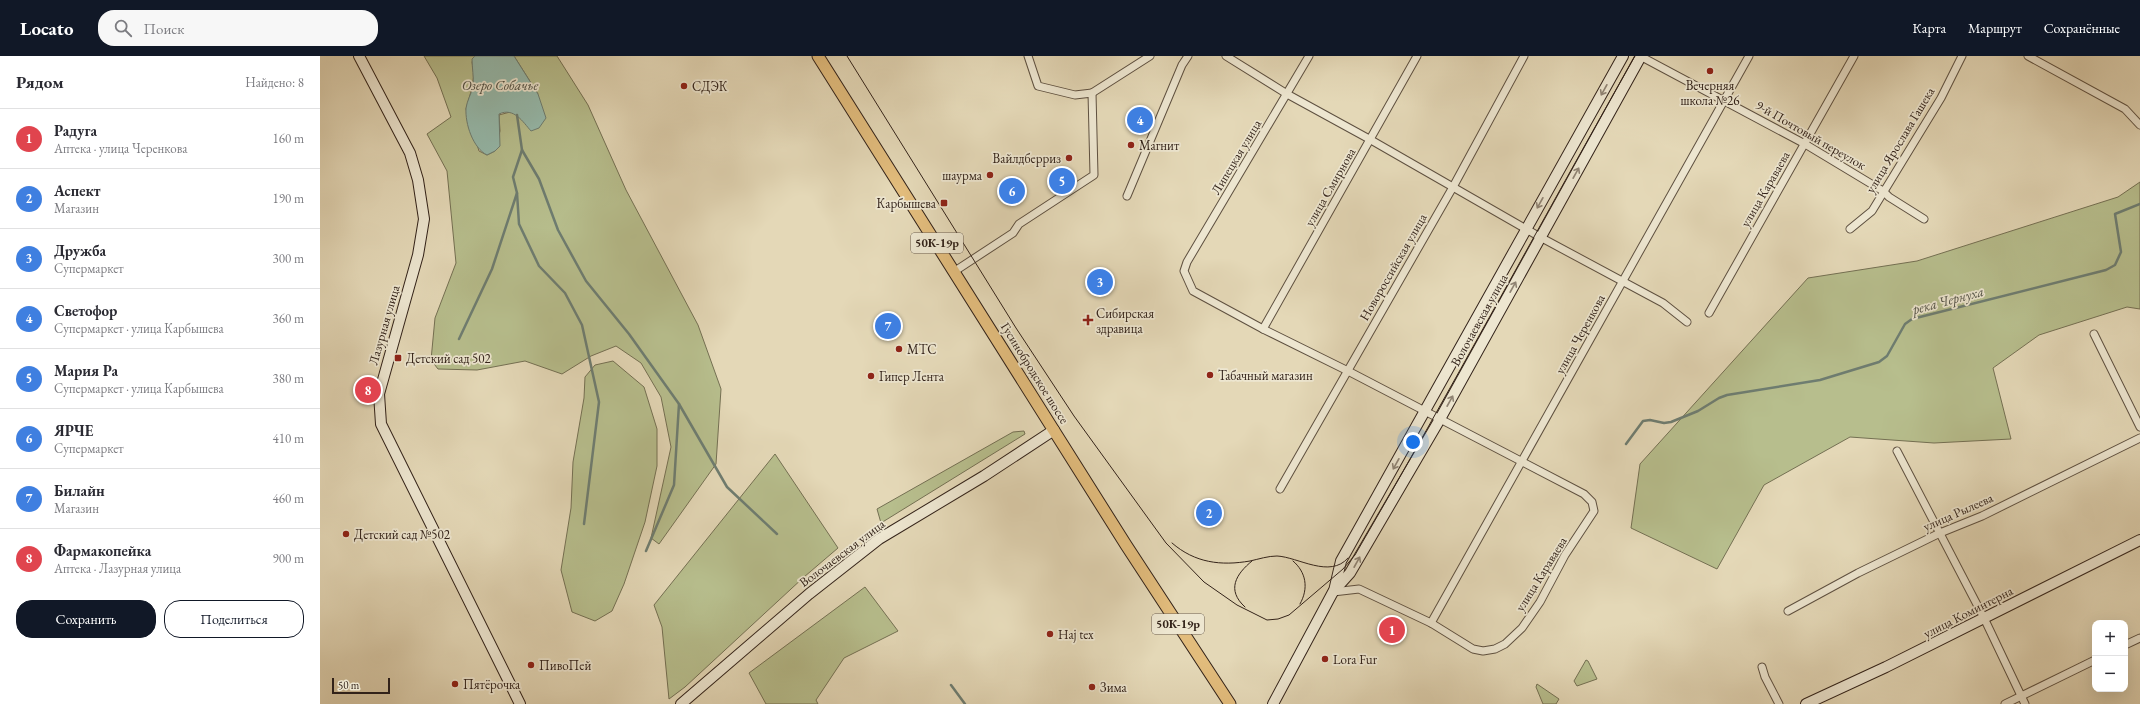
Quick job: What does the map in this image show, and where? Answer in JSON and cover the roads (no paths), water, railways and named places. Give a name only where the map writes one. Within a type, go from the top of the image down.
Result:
[{"type":"main road","name":"Гусинобродское шоссе","points":[[818,56],[1054,430],[1230,704]]},
{"type":"street","name":"Лазурная улица","points":[[360,56],[410,153],[418,180],[424,219],[418,255],[379,394],[381,424],[520,704]]},
{"type":"street","points":[[1028,56],[1038,86],[1075,95],[1092,93],[1150,56]]},
{"type":"street","points":[[1127,196],[1182,65],[1188,56]]},
{"type":"street","points":[[1226,56],[1287,94],[1371,140],[1540,237],[1663,303],[1687,322]]},
{"type":"street","name":"Липецкая улица","points":[[1263,329],[1193,290],[1184,271],[1310,56]]},
{"type":"street","name":"улица Смирнова","points":[[1263,329],[1371,140],[1417,56]]},
{"type":"street","name":"Новороссийская улица","points":[[1280,489],[1453,187],[1524,56]]},
{"type":"street","name":"Волочаевская улица","points":[[1272,704],[1333,592],[1341,561],[1623,56]]},
{"type":"street","name":"Волочаевская улица","points":[[1333,592],[1350,574],[1440,419],[1641,56]]},
{"type":"street","name":"9-й Почтовый переулок","points":[[1641,56],[1805,144],[1883,191],[1889,197],[1924,219]]},
{"type":"street","name":"улица Черенкова","points":[[1431,623],[1749,56]]},
{"type":"street","name":"улица Караваева","points":[[1709,313],[1854,56]]},
{"type":"street","name":"улица Ярослава Гашека","points":[[1850,229],[1872,211],[1941,98],[1962,56]]},
{"type":"street","points":[[2028,56],[2125,110],[2140,125]]},
{"type":"street","points":[[955,271],[1013,233],[1019,224],[1094,175],[1092,93]]},
{"type":"street","points":[[1263,329],[1522,461]]},
{"type":"street","points":[[2094,334],[2140,427]]},
{"type":"street","name":"Волочаевская улица","points":[[681,704],[809,594],[879,538],[984,476],[1054,430]]},
{"type":"street","name":"улица Рылеева","points":[[1788,611],[1858,573],[1940,533],[1982,516],[2140,438]]},
{"type":"street","points":[[1897,451],[1984,618],[2025,704]]},
{"type":"street","name":"улица Караваева","points":[[1431,623],[1473,649],[1483,651],[1495,649],[1504,644],[1522,628],[1540,602],[1565,555],[1591,518],[1594,511],[1592,502],[1584,494],[1522,461]]},
{"type":"street","name":"улица Коминтерна","points":[[1806,704],[1984,618],[2140,540]]},
{"type":"street","points":[[1333,592],[1359,589],[1431,623]]},
{"type":"street","points":[[2128,644],[2140,638]]},
{"type":"street","points":[[2005,704],[2092,661]]},
{"type":"street","points":[[1762,667],[1765,677],[1779,704]]},
{"type":"water","name":"Озеро Собачье","points":[[475,56],[514,56],[538,94],[546,118],[539,128],[531,131],[518,116],[509,112],[499,114],[500,146],[495,151],[487,155],[482,152],[474,141],[466,114],[466,108],[473,87],[472,59]]},
{"type":"waterway","points":[[459,339],[492,269],[517,193],[513,177],[522,150],[517,115]]},
{"type":"waterway","points":[[522,150],[539,179],[558,230],[586,281],[629,334],[679,404],[674,485],[646,551]]},
{"type":"waterway","points":[[517,193],[519,224],[539,266],[565,293],[582,325],[599,402],[584,524]]},
{"type":"waterway","name":"река Чернуха","points":[[1626,444],[1643,421],[1650,420],[1664,423],[1671,422],[1698,411],[1719,398],[1727,395],[1820,380],[1879,362],[1887,356],[1905,324],[1912,319],[2106,270],[2115,265],[2121,252],[2115,214],[2140,204]]},
{"type":"waterway","points":[[679,404],[727,487],[777,534]]},
{"type":"waterway","points":[[951,685],[965,704]]},
{"type":"tram line","points":[[847,56],[1016,328],[1074,416],[1166,543],[1204,582],[1237,605],[1267,620],[1278,619],[1289,615],[1343,569],[1355,555],[1426,431],[1635,56]]},
{"type":"tram line","points":[[1172,543],[1181,550],[1199,559],[1219,563],[1250,561],[1277,556],[1323,567],[1332,567],[1341,564],[1348,558]]},
{"type":"tram line","points":[[1245,607],[1239,601],[1236,594],[1235,582],[1241,571],[1252,561]]},
{"type":"tram line","points":[[1293,561],[1301,570],[1305,581],[1305,592],[1300,604]]},
{"type":"place","name":"Вечерняя школа №26","points":[[1710,71]]},
{"type":"place","name":"СДЭК","points":[[684,86]]},
{"type":"place","name":"Светофор","points":[[1140,120]]},
{"type":"place","name":"Магнит","points":[[1131,145]]},
{"type":"place","name":"Вайлдберриз","points":[[1069,158]]},
{"type":"place","name":"шаурма","points":[[990,175]]},
{"type":"place","name":"Мария Ра","points":[[1062,181]]},
{"type":"place","name":"ЯРЧЕ","points":[[1012,191]]},
{"type":"place","name":"Карбышева","points":[[944,203]]},
{"type":"place","name":"Дружба","points":[[1100,282]]},
{"type":"place","name":"Сибирская здравица","points":[[1088,320]]},
{"type":"place","name":"Билайн","points":[[888,326]]},
{"type":"place","name":"МТС","points":[[899,349]]},
{"type":"place","name":"Детский сад 502","points":[[398,358]]},
{"type":"place","name":"Табачный магазин","points":[[1210,375]]},
{"type":"place","name":"Гипер Лента","points":[[871,376]]},
{"type":"place","name":"Фармакопейка","points":[[368,390]]},
{"type":"place","name":"Аспект","points":[[1209,513]]},
{"type":"place","name":"Детский сад №502","points":[[346,534]]},
{"type":"place","name":"Радуга","points":[[1392,630]]},
{"type":"place","name":"Haj tex","points":[[1050,634]]},
{"type":"place","name":"Lora Fur","points":[[1325,659]]},
{"type":"place","name":"ПивоПей","points":[[531,665]]},
{"type":"place","name":"Пятёрочка","points":[[455,684]]},
{"type":"place","name":"Зима","points":[[1092,687]]}]
